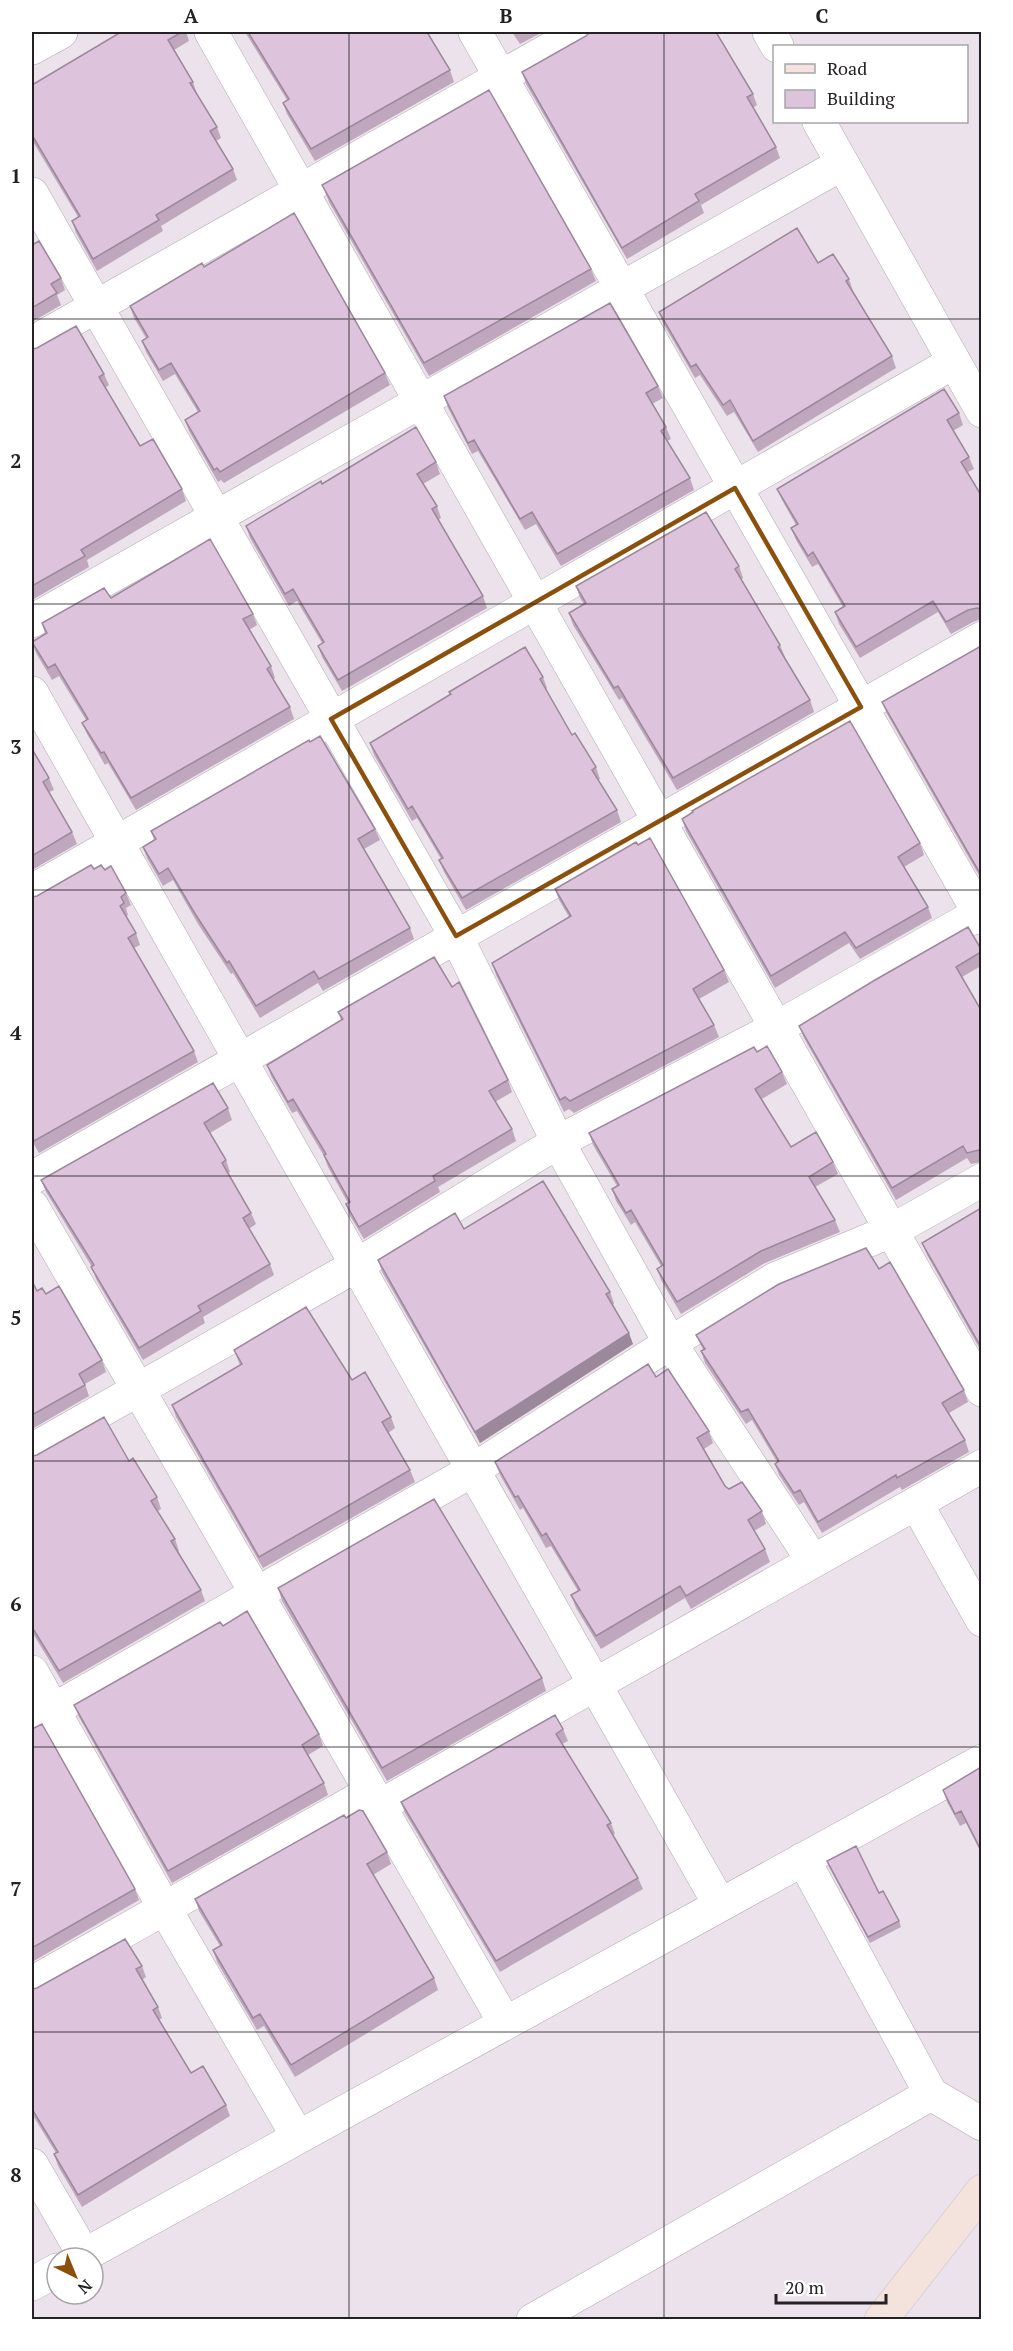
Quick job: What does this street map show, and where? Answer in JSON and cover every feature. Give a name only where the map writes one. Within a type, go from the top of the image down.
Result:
[{"type":"main road","points":[[881,2319],[981,2191]]},
{"type":"street","points":[[32,48],[61,32]]},
{"type":"street","points":[[211,32],[981,1390]]},
{"type":"street","points":[[32,1450],[357,1265],[558,1142],[776,1028],[981,914],[475,32]]},
{"type":"street","points":[[32,343],[580,32]]},
{"type":"street","points":[[820,123],[981,411]]},
{"type":"street","points":[[32,621],[842,164]]},
{"type":"street","points":[[32,194],[456,936],[558,1142],[670,1343],[813,1561]]},
{"type":"street","points":[[32,891],[954,363]]},
{"type":"street","points":[[32,1178],[981,638]]},
{"type":"street","points":[[32,693],[720,1905]]},
{"type":"street","points":[[42,1715],[473,1470],[670,1343],[775,1279],[891,1232],[981,1180]]},
{"type":"street","points":[[32,1206],[505,2023]]},
{"type":"street","points":[[32,1983],[355,1801],[380,1806],[981,1466]]},
{"type":"street","points":[[916,1503],[981,1620]]},
{"type":"street","points":[[32,1672],[42,1715],[165,1909],[297,2138]]},
{"type":"street","points":[[100,2246],[981,1761]]},
{"type":"street","points":[[803,1859],[931,2094],[981,2124]]},
{"type":"street","points":[[533,2319],[931,2094]]},
{"type":"street","points":[[32,2164],[67,2246]]},
{"type":"highlighted area","points":[[735,488],[861,707],[456,936],[331,719]]},
{"type":"building","points":[[121,32],[182,32],[168,40],[193,82],[190,83],[217,127],[210,131],[233,169],[156,215],[159,220],[93,259],[72,221],[80,216],[32,135],[32,85]]},
{"type":"building","points":[[248,32],[427,32],[450,70],[311,149],[283,103],[289,99]]},
{"type":"building","points":[[590,32],[716,32],[753,94],[747,97],[776,147],[695,194],[699,201],[622,248],[522,72]]},
{"type":"building","points":[[489,90],[591,269],[424,363],[322,185]]},
{"type":"building","points":[[294,213],[385,373],[220,472],[217,468],[214,470],[185,420],[200,411],[171,363],[159,370],[142,341],[148,337],[130,306],[202,263],[204,267]]},
{"type":"building","points":[[797,228],[818,263],[833,254],[849,279],[846,281],[892,356],[753,441],[730,400],[723,405],[696,364],[691,367],[659,312]]},
{"type":"building","points":[[39,241],[61,278],[51,284],[57,293],[32,308],[32,245]]},
{"type":"building","points":[[610,303],[658,386],[646,393],[666,427],[661,431],[690,478],[557,554],[532,512],[520,519],[474,440],[468,443],[444,396]]},
{"type":"building","points":[[76,326],[104,374],[99,377],[140,446],[153,439],[182,489],[81,550],[85,556],[32,586],[32,349]]},
{"type":"building","points":[[944,389],[959,413],[947,420],[969,457],[961,462],[981,495],[981,609],[968,610],[946,622],[933,601],[856,647],[835,612],[845,606],[813,552],[808,556],[791,528],[798,524],[777,489]]},
{"type":"building","points":[[416,427],[436,462],[417,474],[437,506],[432,509],[483,596],[338,680],[318,646],[324,642],[293,589],[285,594],[246,526],[321,481],[322,484]]},
{"type":"building","points":[[706,512],[739,566],[735,569],[810,700],[673,778],[618,686],[614,688],[569,613],[586,603],[576,586]]},
{"type":"building","points":[[210,539],[253,614],[243,619],[271,666],[267,669],[290,707],[131,798],[104,752],[101,753],[82,723],[88,719],[55,664],[48,668],[32,642],[47,633],[42,623],[104,588],[111,598]]},
{"type":"building","points":[[981,646],[981,875],[882,702]]},
{"type":"building","points":[[525,647],[543,677],[540,679],[572,735],[575,733],[596,767],[592,770],[617,810],[462,898],[439,860],[443,858],[412,806],[408,809],[370,743]]},
{"type":"building","points":[[850,721],[920,843],[898,857],[928,907],[856,948],[845,932],[771,976],[682,819],[692,811]]},
{"type":"building","points":[[320,736],[375,829],[358,839],[410,928],[319,979],[314,971],[256,1006],[168,868],[159,874],[143,847],[156,839],[151,831],[309,740],[310,742]]},
{"type":"building","points":[[32,749],[49,778],[43,782],[72,832],[32,856]]},
{"type":"building","points":[[650,838],[724,970],[693,989],[714,1025],[570,1101],[565,1097],[560,1100],[492,963],[571,916],[555,889],[636,842],[638,845]]},
{"type":"building","points":[[91,865],[94,869],[101,865],[105,870],[111,866],[126,893],[121,897],[124,903],[120,906],[136,933],[128,938],[194,1051],[34,1141],[32,1136],[32,897]]},
{"type":"building","points":[[968,927],[981,952],[956,967],[981,1010],[981,1150],[967,1153],[963,1146],[892,1188],[799,1026]]},
{"type":"building","points":[[434,957],[452,987],[459,982],[508,1080],[489,1091],[512,1129],[433,1176],[435,1181],[359,1227],[346,1204],[350,1202],[324,1155],[326,1154],[293,1099],[288,1102],[267,1065],[343,1019],[338,1012]]},
{"type":"building","points":[[767,1046],[782,1072],[755,1089],[791,1147],[816,1132],[833,1162],[809,1177],[835,1220],[761,1251],[677,1302],[657,1269],[663,1265],[631,1210],[626,1213],[612,1189],[619,1185],[589,1133],[754,1047],[757,1052]]},
{"type":"building","points":[[213,1083],[228,1108],[204,1123],[226,1160],[222,1163],[251,1213],[243,1218],[270,1264],[198,1306],[201,1311],[139,1348],[91,1267],[94,1265],[41,1180]]},
{"type":"building","points":[[543,1181],[610,1292],[606,1294],[629,1333],[475,1432],[378,1260],[455,1213],[464,1229]]},
{"type":"building","points":[[981,1208],[981,1347],[922,1243]]},
{"type":"building","points":[[866,1248],[879,1269],[890,1262],[964,1390],[942,1403],[965,1440],[897,1478],[896,1475],[818,1522],[800,1490],[794,1493],[775,1464],[779,1461],[748,1409],[741,1412],[701,1351],[705,1349],[696,1335],[779,1284]]},
{"type":"building","points":[[32,1281],[37,1291],[42,1288],[46,1294],[59,1286],[102,1360],[79,1374],[85,1385],[32,1415]]},
{"type":"building","points":[[306,1307],[352,1380],[365,1372],[391,1417],[382,1422],[410,1470],[259,1557],[172,1405],[242,1364],[234,1350]]},
{"type":"building","points":[[648,1364],[656,1377],[668,1369],[709,1431],[697,1438],[725,1486],[729,1489],[742,1482],[762,1511],[748,1520],[765,1549],[686,1596],[680,1586],[596,1636],[571,1595],[580,1590],[546,1533],[542,1536],[518,1496],[515,1497],[495,1462]]},
{"type":"building","points":[[104,1417],[129,1461],[133,1458],[157,1497],[151,1501],[175,1539],[171,1541],[201,1590],[59,1671],[32,1627],[32,1456]]},
{"type":"building","points":[[434,1499],[542,1678],[382,1768],[278,1588]]},
{"type":"building","points":[[247,1611],[319,1734],[302,1745],[324,1783],[168,1871],[74,1705],[220,1622],[223,1626]]},
{"type":"building","points":[[555,1715],[563,1729],[556,1734],[611,1823],[607,1825],[638,1878],[496,1961],[401,1802]]},
{"type":"building","points":[[42,1724],[135,1889],[32,1948],[32,1729]]},
{"type":"building","points":[[981,1767],[981,1850],[961,1811],[955,1814],[943,1790]]},
{"type":"building","points":[[359,1810],[363,1811],[387,1852],[367,1864],[434,1978],[291,2065],[260,2014],[253,2018],[213,1950],[222,1945],[195,1899],[344,1815],[346,1818]]},
{"type":"building","points":[[856,1846],[879,1893],[883,1891],[899,1921],[868,1937],[827,1861]]},
{"type":"building","points":[[125,1939],[142,1966],[136,1969],[158,2007],[153,2010],[191,2073],[203,2066],[226,2105],[78,2195],[54,2154],[58,2152],[32,2109],[32,1989]]}]
